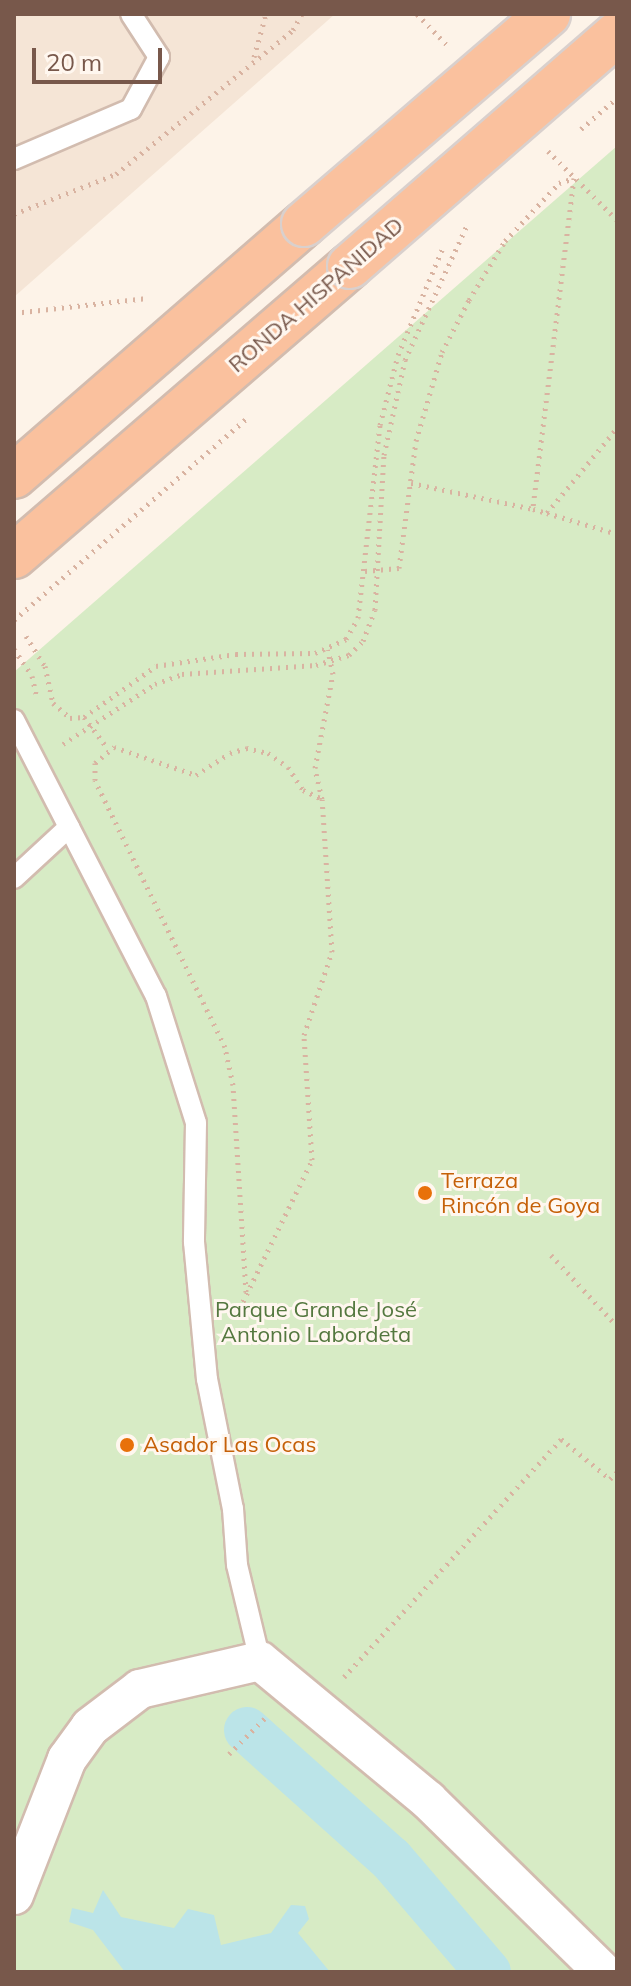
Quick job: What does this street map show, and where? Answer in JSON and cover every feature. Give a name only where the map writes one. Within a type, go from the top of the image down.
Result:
[{"type":"highway","points":[[14,476],[548,14]]},
{"type":"highway","name":"RONDA HISPANIDAD","points":[[14,556],[617,34]]},
{"type":"street","points":[[14,1895],[67,1759],[90,1727],[140,1689],[260,1661],[428,1800],[603,1972]]},
{"type":"lane","points":[[14,159],[131,109],[159,57],[131,14]]},
{"type":"lane","points":[[14,720],[156,996],[196,1123],[194,1242],[207,1379],[233,1509],[237,1565],[260,1661]]},
{"type":"lane","points":[[14,878],[69,827]]},
{"type":"path","points":[[253,58],[266,14]]},
{"type":"path","points":[[14,214],[116,174],[253,58],[293,30],[302,14]]},
{"type":"path","points":[[417,14],[428,25]]},
{"type":"path","points":[[574,178],[617,220]]},
{"type":"path","points":[[365,571],[399,568],[416,441],[442,352],[469,300],[505,241],[559,183],[574,178]]},
{"type":"path","points":[[533,509],[574,178]]},
{"type":"path","points":[[67,752],[62,743],[155,684],[182,674],[332,661],[349,655],[371,627],[378,572],[384,455],[405,360],[468,223]]},
{"type":"path","points":[[26,636],[45,666],[53,703],[70,718],[84,717],[156,666],[236,654],[328,650],[352,632],[365,571],[380,425],[394,369],[451,230]]},
{"type":"path","points":[[14,313],[147,298]]},
{"type":"path","points":[[547,513],[617,428]]},
{"type":"path","points":[[411,483],[533,509],[617,534]]},
{"type":"path","points":[[14,620],[141,512]]},
{"type":"path","points":[[207,1379],[246,1292],[312,1160],[304,1035],[332,952],[322,799],[315,768],[332,661],[328,650]]},
{"type":"path","points":[[84,717],[107,747],[189,775],[246,748],[268,753],[288,767],[303,790],[322,799]]},
{"type":"path","points":[[107,747],[95,763],[95,780],[225,1047],[233,1085],[246,1292]]},
{"type":"path","points":[[551,1255],[617,1326]]},
{"type":"path","points":[[339,1682],[561,1439],[610,1479],[617,1472]]},
{"type":"path","points":[[229,1754],[269,1714]]},
{"type":"shaded area","points":[[14,14],[335,14],[14,297]]},
{"type":"green space","name":"Parque Grande José Antonio Labordeta","points":[[617,146],[617,1972],[14,1972],[14,672]]},
{"type":"water","points":[[103,1890],[121,1917],[174,1928],[188,1909],[214,1915],[221,1945],[271,1933],[291,1905],[305,1906],[309,1919],[298,1933],[330,1972],[125,1972],[93,1930],[69,1922],[72,1908],[93,1913]]},
{"type":"waterway","points":[[247,1730],[391,1859],[488,1972]]},
{"type":"place","name":"Terraza Rincón de Goya","points":[[425,1193]]},
{"type":"place","name":"Asador Las Ocas","points":[[127,1445]]}]
